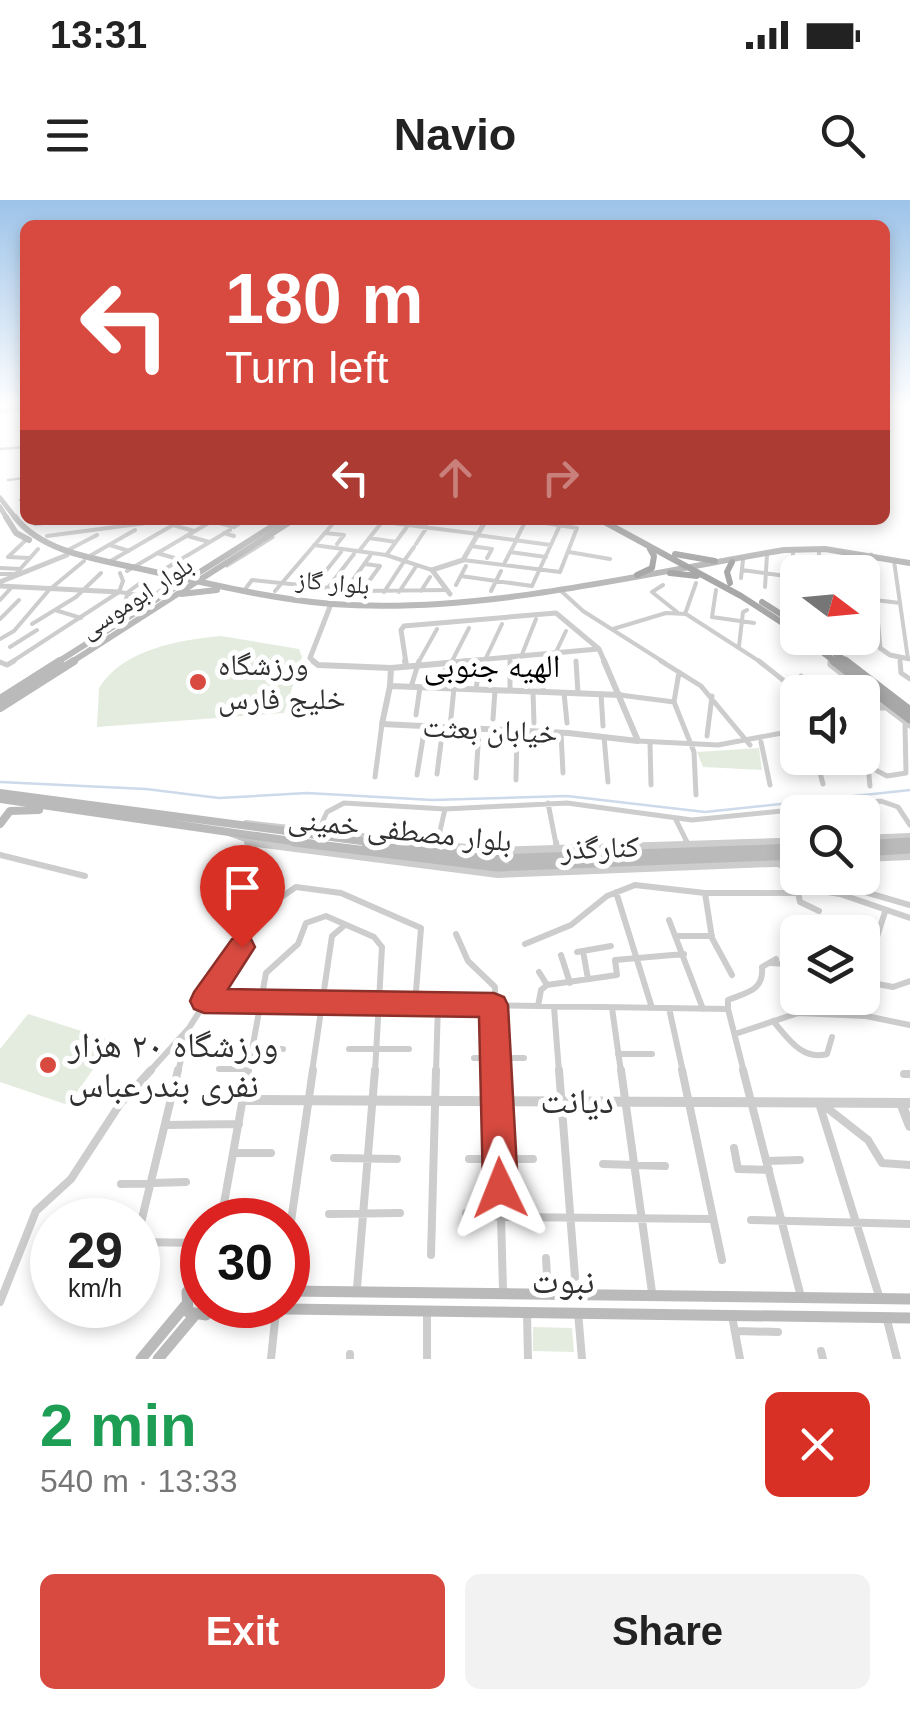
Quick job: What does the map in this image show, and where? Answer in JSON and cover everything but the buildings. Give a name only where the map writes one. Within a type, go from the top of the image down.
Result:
[{"type":"main road","points":[[0,498],[22,530],[68,552]]},
{"type":"main road","points":[[1,509],[16,533],[26,539],[126,570]]},
{"type":"main road","name":"بلوار ابوموسی","points":[[0,708],[177,594],[204,570],[283,525]]},
{"type":"main road","name":"بلوار ابوموسی","points":[[0,699],[166,581],[191,582],[284,525]]},
{"type":"main road","points":[[610,525],[730,583],[780,614]]},
{"type":"main road","points":[[620,525],[675,554],[780,622]]},
{"type":"main road","points":[[260,541],[270,538]]},
{"type":"main road","points":[[637,575],[654,562],[649,547]]},
{"type":"main road","points":[[694,567],[793,550],[843,551],[910,562]]},
{"type":"main road","points":[[694,567],[793,550]]},
{"type":"main road","points":[[675,554],[715,561]]},
{"type":"main road","points":[[86,559],[126,570]]},
{"type":"main road","points":[[730,583],[727,572],[732,562]]},
{"type":"main road","points":[[177,594],[220,588],[216,578],[220,567]]},
{"type":"main road","name":"بلوار گاز","points":[[126,570],[166,581],[330,606],[455,606],[694,567]]},
{"type":"main road","name":"بلوار گاز","points":[[330,606],[472,602],[694,567]]},
{"type":"main road","points":[[166,581],[204,570]]},
{"type":"main road","points":[[670,573],[712,579]]},
{"type":"main road","points":[[827,655],[908,723]]},
{"type":"main road","points":[[837,655],[910,710]]},
{"type":"main road","name":"بلوار مصطفی خمینی","points":[[0,796],[65,810],[165,820]]},
{"type":"main road","name":"بلوار مصطفی خمینی","points":[[0,796],[496,867],[780,852]]},
{"type":"main road","points":[[1,819],[17,810],[65,810]]},
{"type":"main road","points":[[880,847],[910,846]]},
{"type":"main road","name":"نبوت","points":[[310,1291],[910,1299]]},
{"type":"main road","points":[[356,1308],[357,1291]]},
{"type":"main road","points":[[652,1296],[654,1311]]},
{"type":"main road","points":[[880,1299],[886,1317]]},
{"type":"main road","name":"نبوت","points":[[310,1308],[910,1318]]},
{"type":"main road","points":[[141,1359],[180,1321]]},
{"type":"main road","points":[[158,1359],[180,1326]]},
{"type":"street","points":[[8,480],[20,479]]},
{"type":"street","points":[[61,532],[62,525]]},
{"type":"street","points":[[47,536],[111,525]]},
{"type":"street","points":[[108,562],[167,525]]},
{"type":"street","points":[[179,525],[194,531]]},
{"type":"street","points":[[0,662],[8,664],[81,618],[119,592],[126,570],[204,525]]},
{"type":"street","points":[[220,525],[234,536]]},
{"type":"street","points":[[0,584],[128,592],[151,598],[180,560],[237,525]]},
{"type":"street","points":[[220,567],[286,525]]},
{"type":"street","points":[[275,591],[331,525]]},
{"type":"street","points":[[327,589],[380,525]]},
{"type":"street","points":[[386,555],[408,525]]},
{"type":"street","points":[[420,525],[515,542],[551,544]]},
{"type":"street","points":[[456,585],[483,525]]},
{"type":"street","points":[[505,562],[524,525]]},
{"type":"street","points":[[421,591],[431,574],[465,563],[540,571],[560,572],[578,529],[560,525],[540,571],[532,586],[461,576]]},
{"type":"street","points":[[384,592],[427,527]]},
{"type":"street","points":[[0,643],[9,638],[49,590],[86,559],[135,530]]},
{"type":"street","points":[[325,532],[344,536],[337,544]]},
{"type":"street","points":[[0,584],[98,534]]},
{"type":"street","points":[[186,536],[210,542]]},
{"type":"street","points":[[369,538],[396,542]]},
{"type":"street","points":[[26,539],[8,557],[30,558]]},
{"type":"street","points":[[487,558],[498,540]]},
{"type":"street","points":[[110,545],[129,550]]},
{"type":"street","points":[[314,545],[386,555],[431,574],[448,592]]},
{"type":"street","points":[[471,546],[492,549]]},
{"type":"street","points":[[17,573],[38,549]]},
{"type":"street","points":[[793,550],[793,555]]},
{"type":"street","points":[[819,550],[819,555]]},
{"type":"street","points":[[843,551],[843,555]]},
{"type":"street","points":[[313,587],[340,552]]},
{"type":"street","points":[[510,552],[546,557]]},
{"type":"street","points":[[569,552],[610,558]]},
{"type":"street","points":[[157,553],[180,560]]},
{"type":"street","points":[[765,588],[767,555]]},
{"type":"street","points":[[344,590],[370,556]]},
{"type":"street","points":[[880,648],[909,659],[894,558]]},
{"type":"street","points":[[742,578],[743,560]]},
{"type":"street","points":[[364,588],[380,566],[365,564]]},
{"type":"street","points":[[399,592],[415,568]]},
{"type":"street","points":[[742,570],[780,576]]},
{"type":"street","points":[[0,571],[17,573]]},
{"type":"street","points":[[491,590],[501,571]]},
{"type":"street","points":[[10,647],[101,573]]},
{"type":"street","points":[[246,588],[252,580],[327,589],[448,592],[472,602]]},
{"type":"street","points":[[109,614],[121,615],[128,592],[143,581]]},
{"type":"street","points":[[684,614],[696,583]]},
{"type":"street","points":[[663,585],[652,592],[677,612],[739,646],[780,678]]},
{"type":"street","points":[[0,600],[12,587]]},
{"type":"street","points":[[560,590],[611,630],[712,696],[750,744]]},
{"type":"street","points":[[710,628],[716,590]]},
{"type":"street","points":[[439,604],[448,592]]},
{"type":"street","points":[[0,619],[19,600]]},
{"type":"street","points":[[880,601],[900,603]]},
{"type":"street","points":[[330,606],[311,660],[322,666],[390,668],[599,649]]},
{"type":"street","points":[[55,610],[81,618]]},
{"type":"street","points":[[739,646],[747,610]]},
{"type":"street","points":[[406,666],[401,630],[404,626],[463,624],[540,612],[560,616],[599,649],[638,741],[692,748],[750,744],[780,736]]},
{"type":"street","points":[[611,630],[677,612]]},
{"type":"street","points":[[902,616],[910,618]]},
{"type":"street","points":[[712,618],[754,623]]},
{"type":"street","points":[[521,657],[536,619]]},
{"type":"street","points":[[485,660],[502,624]]},
{"type":"street","points":[[451,663],[468,628]]},
{"type":"street","points":[[411,687],[417,665],[437,629]]},
{"type":"street","points":[[0,643],[14,631]]},
{"type":"street","points":[[555,654],[566,631]]},
{"type":"street","points":[[9,638],[22,640]]},
{"type":"street","points":[[830,657],[830,665],[908,723],[906,773],[887,776],[880,772]]},
{"type":"street","points":[[510,658],[510,691]]},
{"type":"street","points":[[900,658],[901,672],[910,679]]},
{"type":"street","points":[[576,660],[578,693]]},
{"type":"street","points":[[542,662],[542,692]]},
{"type":"street","name":"خیابان بعثت","points":[[390,668],[382,724],[638,741]]},
{"type":"street","points":[[476,689],[479,669]]},
{"type":"street","points":[[442,688],[445,670]]},
{"type":"street","points":[[679,671],[674,702],[692,748],[696,794]]},
{"type":"street","points":[[390,686],[620,695],[674,702]]},
{"type":"street","points":[[416,715],[420,687]]},
{"type":"street","points":[[438,774],[454,688]]},
{"type":"street","points":[[493,719],[495,690]]},
{"type":"street","points":[[533,692],[534,724]]},
{"type":"street","points":[[564,693],[567,724]]},
{"type":"street","points":[[601,694],[603,726]]},
{"type":"street","points":[[707,736],[712,696]]},
{"type":"street","points":[[375,777],[382,724]]},
{"type":"street","points":[[417,775],[426,726]]},
{"type":"street","points":[[476,778],[479,729]]},
{"type":"street","points":[[516,780],[517,731]]},
{"type":"street","points":[[561,733],[563,774]]},
{"type":"street","points":[[604,737],[608,782]]},
{"type":"street","points":[[761,742],[770,785]]},
{"type":"street","points":[[650,743],[650,785]]},
{"type":"street","points":[[821,775],[823,784]]},
{"type":"street","points":[[869,775],[870,786]]},
{"type":"street","points":[[318,831],[328,812],[338,804],[445,809],[548,803],[676,818],[735,818],[872,800],[898,807],[910,825]]},
{"type":"street","points":[[548,803],[558,850]]},
{"type":"street","points":[[437,845],[445,809]]},
{"type":"street","points":[[676,818],[688,845]]},
{"type":"street","name":"کنارگذر","points":[[227,829],[257,822],[494,851],[688,845],[780,850]]},
{"type":"street","name":"کنارگذر","points":[[227,829],[251,843],[498,874],[780,860]]},
{"type":"street","points":[[0,855],[85,876]]},
{"type":"street","points":[[774,863],[780,865]]},
{"type":"street","points":[[526,944],[571,925],[616,892],[636,885],[704,893],[780,893]]},
{"type":"street","points":[[0,1302],[36,1211],[71,1179],[120,1104],[188,1028],[264,909],[298,887],[380,904],[422,928],[415,1004]]},
{"type":"street","points":[[616,892],[652,1008]]},
{"type":"street","points":[[704,893],[712,936],[732,975]]},
{"type":"street","points":[[797,895],[800,902],[819,911]]},
{"type":"street","points":[[837,895],[910,918]]},
{"type":"street","points":[[876,895],[910,905]]},
{"type":"street","points":[[880,926],[884,912]]},
{"type":"street","points":[[225,1198],[266,973],[298,944],[306,922],[326,916],[374,937],[382,947],[357,1291]]},
{"type":"street","points":[[670,920],[703,1008]]},
{"type":"street","points":[[294,1198],[332,936],[345,925]]},
{"type":"street","points":[[456,934],[468,961],[493,981],[504,1293]]},
{"type":"street","points":[[676,936],[712,936]]},
{"type":"street","points":[[588,979],[580,951],[611,946]]},
{"type":"street","points":[[538,1006],[541,990],[547,986],[617,975],[615,960],[684,954]]},
{"type":"street","points":[[561,955],[570,984]]},
{"type":"street","points":[[776,959],[762,967],[762,984],[732,997],[728,1009],[801,1298]]},
{"type":"street","points":[[767,962],[780,966]]},
{"type":"street","points":[[539,972],[547,986]]},
{"type":"street","points":[[880,984],[893,987],[910,981]]},
{"type":"street","points":[[204,1001],[728,1009]]},
{"type":"street","points":[[431,1255],[438,1004]]},
{"type":"street","points":[[554,1006],[576,1277]]},
{"type":"street","points":[[612,1008],[652,1296]]},
{"type":"street","points":[[670,1008],[722,1260]]},
{"type":"street","points":[[735,1034],[792,1015]]},
{"type":"street","points":[[843,1015],[910,1024]]},
{"type":"street","points":[[772,1021],[798,1048],[816,1057],[827,1054],[832,1037]]},
{"type":"street","points":[[148,1198],[188,1028]]},
{"type":"street","points":[[349,1049],[409,1048]]},
{"type":"street","points":[[253,1049],[284,1049]]},
{"type":"street","points":[[618,1054],[652,1054]]},
{"type":"street","points":[[474,1058],[524,1058]]},
{"type":"street","points":[[219,1070],[249,1069]]},
{"type":"street","name":"دیانت","points":[[244,1100],[906,1103]]},
{"type":"street","points":[[819,1102],[868,1140],[882,1162],[910,1164]]},
{"type":"street","points":[[819,1102],[880,1299]]},
{"type":"street","points":[[906,1103],[910,1126]]},
{"type":"street","points":[[166,1125],[240,1124]]},
{"type":"street","points":[[734,1148],[738,1168],[800,1160]]},
{"type":"street","points":[[234,1153],[272,1153]]},
{"type":"street","points":[[334,1158],[396,1159]]},
{"type":"street","points":[[470,1159],[534,1159]]},
{"type":"street","points":[[603,1164],[665,1166]]},
{"type":"street","points":[[121,1184],[186,1182]]},
{"type":"street","points":[[329,1214],[400,1213]]},
{"type":"street","points":[[466,1213],[501,1217],[714,1219]]},
{"type":"street","points":[[751,1220],[910,1224]]},
{"type":"street","points":[[546,1258],[548,1294]]},
{"type":"street","points":[[426,1310],[427,1359]]},
{"type":"street","points":[[526,1311],[528,1359]]},
{"type":"street","points":[[578,1311],[582,1359]]},
{"type":"street","points":[[732,1313],[740,1359]]},
{"type":"street","points":[[886,1317],[897,1359]]},
{"type":"street","points":[[270,1359],[274,1328]]},
{"type":"street","points":[[735,1331],[778,1332]]},
{"type":"shaded area","name":"ورزشگاه خلیج فارس","points":[[221,636],[299,649],[302,657],[284,713],[97,727],[99,688],[122,664],[170,644]]},
{"type":"shaded area","points":[[759,748],[762,770],[703,767],[697,752]]},
{"type":"shaded area","name":"ورزشگاه ۲۰ هزار نفری بندرعباس","points":[[28,1014],[113,1041],[68,1105],[0,1082],[0,1049]]},
{"type":"shaded area","points":[[533,1327],[572,1328],[574,1352],[533,1351]]},
{"type":"waterway","points":[[0,782],[146,789],[219,798],[307,793],[432,800],[567,796],[705,812],[910,790]]},
{"type":"place","name":"ورزشگاه خلیج فارس","points":[[198,682]]},
{"type":"place","name":"ورزشگاه ۲۰ هزار نفری بندرعباس","points":[[48,1065]]},
{"type":"district","name":"الهیه جنوبی","points":[[492,666]]},
{"type":"route","points":[[242,947],[204,1001],[494,1005],[500,1188]]}]
